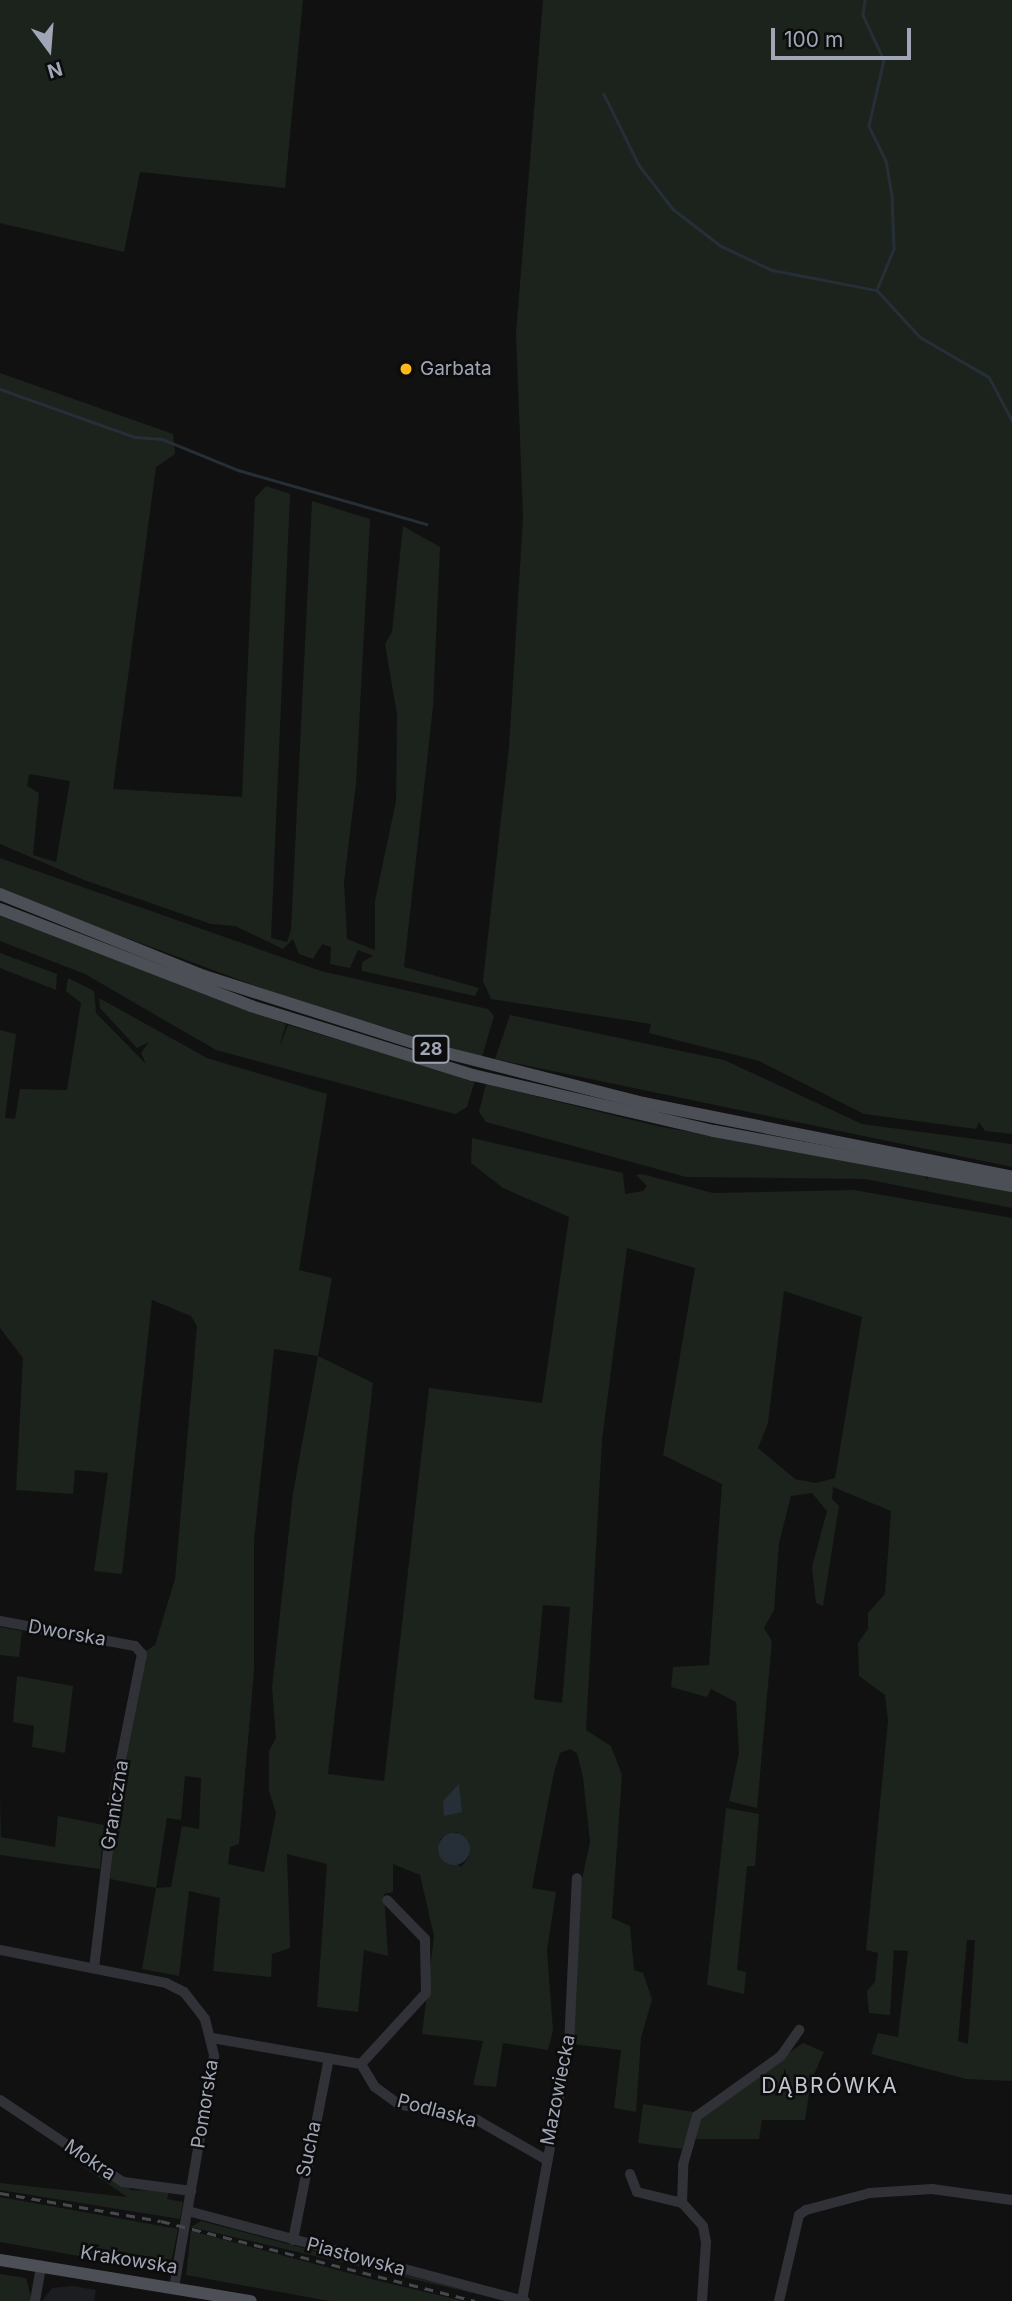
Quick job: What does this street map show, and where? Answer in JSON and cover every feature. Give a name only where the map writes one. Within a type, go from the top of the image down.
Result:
[{"type":"main road","name":"28","points":[[0,894],[204,976],[439,1051],[643,1103],[1012,1177]]},
{"type":"main road","name":"28","points":[[0,909],[225,998],[473,1075],[702,1129],[1012,1186]]},
{"type":"main road","name":"Krakowska","points":[[0,2260],[251,2301]]},
{"type":"street","name":"Dworska","points":[[0,1621],[135,1646]]},
{"type":"street","name":"Graniczna","points":[[94,1968],[112,1808],[142,1659],[135,1646]]},
{"type":"street","name":"Mazowiecka","points":[[524,2301],[545,2159],[569,2045],[577,1878]]},
{"type":"street","points":[[212,2038],[361,2064],[426,1993],[425,1939],[387,1900]]},
{"type":"street","name":"Pomorska","points":[[0,1950],[176,1987],[200,2011],[212,2038],[188,2211],[174,2287]]},
{"type":"street","points":[[702,2301],[704,2234],[682,2203],[683,2165],[697,2116],[781,2056],[799,2030]]},
{"type":"street","name":"Sucha","points":[[293,2241],[330,2059]]},
{"type":"street","name":"Podlaska","points":[[361,2064],[375,2087],[398,2104],[477,2120],[545,2159]]},
{"type":"street","name":"Mokra","points":[[0,2100],[123,2182],[191,2191]]},
{"type":"street","points":[[630,2174],[638,2192],[682,2203]]},
{"type":"street","points":[[779,2301],[799,2216],[806,2210],[870,2193],[918,2189],[1012,2200]]},
{"type":"street","name":"Piastowska","points":[[188,2211],[524,2301]]},
{"type":"street","points":[[35,2301],[41,2266]]},
{"type":"shaded area","points":[[0,0],[303,0],[285,188],[140,172],[124,252],[0,223]]},
{"type":"shaded area","points":[[543,0],[1012,0],[1012,1134],[985,1131],[979,1122],[976,1129],[864,1114],[759,1061],[649,1033],[651,1024],[491,999],[483,981],[509,747],[523,518],[516,333]]},
{"type":"shaded area","points":[[0,373],[173,434],[175,454],[156,467],[113,789],[242,797],[255,498],[266,486],[290,494],[271,938],[287,942],[291,930],[312,501],[370,519],[356,784],[344,882],[347,939],[375,950],[375,901],[396,801],[397,715],[385,644],[392,632],[403,526],[440,547],[433,707],[404,967],[479,988],[475,996],[362,971],[362,962],[373,956],[358,950],[350,968],[330,964],[331,947],[322,944],[313,959],[299,954],[293,939],[283,949],[235,926],[211,924],[84,880],[0,844]],"holes":[[[29,774],[70,781],[56,862],[33,855],[39,793],[27,786]]]},
{"type":"shaded area","points":[[0,858],[321,971],[488,1009],[494,1016],[482,1057],[280,995],[65,915],[0,888]]},
{"type":"shaded area","points":[[0,916],[286,1024],[279,1048],[288,1025],[475,1080],[467,1107],[455,1114],[216,1050],[85,974],[0,941]]},
{"type":"shaded area","points":[[0,953],[57,974],[56,990],[0,968]]},
{"type":"shaded area","points":[[68,978],[94,991],[96,1013],[146,1064],[141,1053],[149,1042],[137,1048],[100,1008],[99,998],[207,1058],[327,1094],[299,1270],[332,1278],[318,1356],[373,1383],[328,1774],[384,1781],[429,1388],[542,1403],[569,1217],[503,1188],[471,1163],[472,1138],[623,1173],[625,1194],[643,1191],[647,1186],[636,1175],[642,1174],[713,1193],[854,1190],[1012,1218],[1012,2081],[966,2079],[871,2054],[878,2033],[898,2037],[908,1951],[894,1950],[890,2015],[869,2013],[867,1991],[875,1982],[878,1953],[866,1950],[888,1720],[885,1695],[859,1676],[858,1643],[868,1629],[868,1613],[885,1594],[891,1511],[833,1487],[832,1499],[839,1506],[823,1606],[816,1603],[812,1567],[827,1511],[812,1493],[791,1496],[779,1543],[774,1610],[764,1628],[772,1641],[757,1808],[729,1801],[739,1753],[736,1702],[711,1689],[707,1697],[671,1687],[673,1667],[709,1665],[722,1484],[663,1455],[695,1268],[627,1248],[602,1440],[586,1730],[611,1746],[622,1775],[612,1918],[630,1926],[634,1970],[643,1973],[652,1999],[641,2038],[636,2112],[614,2108],[621,2050],[572,2044],[581,1884],[590,1842],[583,1777],[577,1753],[570,1749],[560,1753],[554,1772],[532,1888],[556,1892],[547,1950],[553,2031],[548,2050],[503,2043],[496,2087],[473,2085],[483,2041],[422,2034],[434,1936],[420,1875],[393,1864],[393,1892],[384,1894],[388,1956],[364,1950],[358,2012],[317,2007],[327,1864],[287,1854],[290,1948],[272,1954],[271,1977],[213,1971],[220,1898],[189,1891],[179,1976],[142,1969],[156,1888],[110,1879],[122,1764],[143,1653],[155,1645],[175,1579],[197,1326],[191,1316],[152,1300],[122,1574],[94,1571],[108,1473],[75,1470],[73,1494],[16,1490],[23,1358],[0,1328],[0,1030],[16,1034],[5,1118],[15,1119],[20,1089],[67,1090],[81,1003],[66,991]],"holes":[[[784,1291],[862,1317],[835,1478],[816,1483],[795,1479],[758,1448],[768,1423]],[[274,1349],[318,1356],[293,1493],[272,1688],[276,1738],[269,1751],[269,1791],[276,1813],[264,1872],[228,1864],[230,1847],[239,1844],[254,1671],[254,1541]],[[543,1605],[570,1607],[562,1703],[534,1699]],[[185,1776],[201,1778],[199,1829],[182,1826],[171,1887],[156,1888],[167,1818],[181,1820]],[[457,1832],[469,1857],[461,1867],[438,1853],[440,1839]],[[967,1940],[975,1940],[968,2044],[958,2041]]]},
{"type":"shaded area","points":[[510,1015],[724,1060],[862,1124],[1012,1144],[1012,1167],[495,1059]]},
{"type":"shaded area","points":[[486,1084],[657,1126],[926,1175],[926,1181],[928,1176],[1012,1191],[1012,1208],[865,1179],[686,1177],[486,1122],[479,1112]]},
{"type":"shaded area","points":[[0,1627],[22,1631],[19,1657],[0,1655]]},
{"type":"shaded area","points":[[17,1676],[73,1686],[65,1753],[32,1747],[34,1726],[13,1722]]},
{"type":"shaded area","points":[[459,1784],[462,1812],[444,1816],[443,1801]]},
{"type":"shaded area","points":[[0,1796],[1,1837],[55,1847],[58,1816],[104,1825],[100,1869],[0,1855]]},
{"type":"shaded area","points":[[726,1808],[759,1814],[755,1866],[747,1866],[737,1970],[746,1972],[744,1994],[707,1985]]},
{"type":"shaded area","points":[[454,1833],[465,1838],[470,1849],[465,1860],[454,1865],[443,1860],[438,1849],[443,1838]]},
{"type":"shaded area","points":[[803,2043],[824,2052],[811,2081],[805,2120],[762,2120],[759,2139],[694,2139],[700,2117]]},
{"type":"shaded area","points":[[643,2104],[694,2112],[682,2149],[638,2143]]},
{"type":"shaded area","points":[[92,2163],[131,2190],[169,2191],[167,2199],[183,2202],[180,2219],[0,2190],[0,2183],[127,2197],[84,2167]]},
{"type":"shaded area","points":[[0,2197],[178,2229],[171,2263],[158,2270],[0,2242]]},
{"type":"shaded area","points":[[201,2221],[406,2275],[506,2301],[191,2227]]},
{"type":"shaded area","points":[[191,2231],[463,2301],[329,2301],[186,2275]]},
{"type":"shaded area","points":[[0,2274],[26,2278],[32,2301],[0,2301]]},
{"type":"shaded area","points":[[73,2286],[96,2290],[94,2301],[42,2301],[52,2288]]},
{"type":"waterway","points":[[865,0],[863,15],[884,60],[869,126],[886,161],[892,196],[894,249],[877,290],[920,337],[989,377],[1012,420]]},
{"type":"waterway","points":[[604,94],[639,165],[673,209],[721,246],[772,270],[876,290]]},
{"type":"waterway","points":[[0,389],[135,437],[162,439],[238,470],[426,524]]},
{"type":"railway","points":[[0,2193],[161,2221],[475,2301]]},
{"type":"place","name":"Garbata","points":[[406,369]]},
{"type":"district","name":"DĄBRÓWKA","points":[[830,2086]]}]
